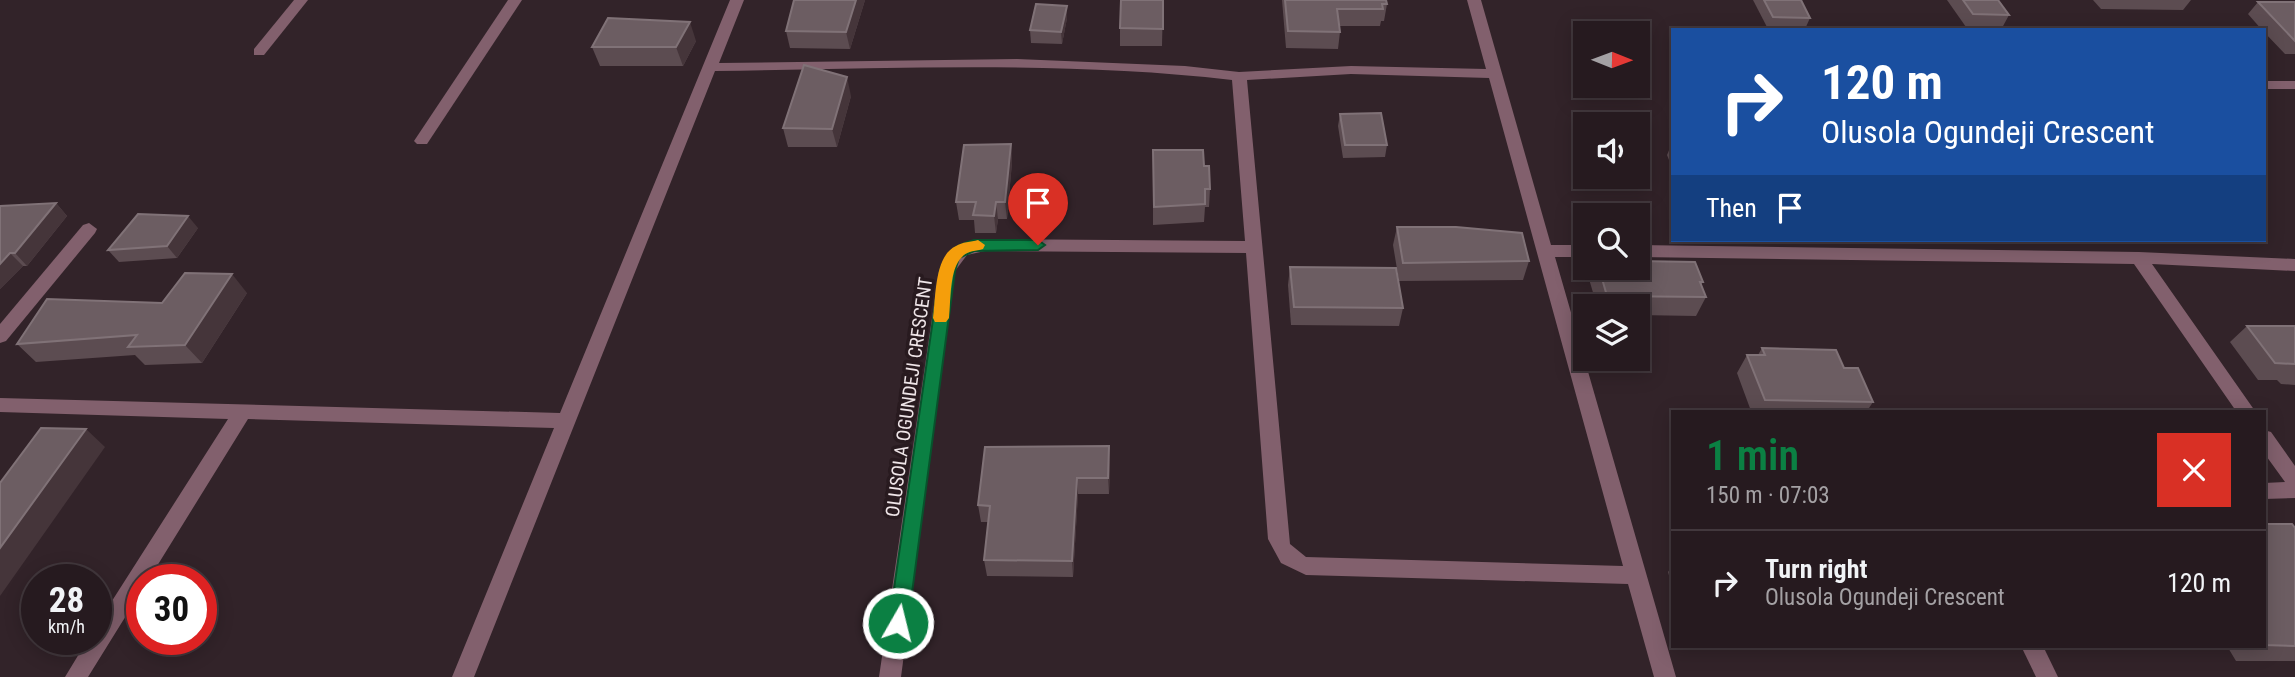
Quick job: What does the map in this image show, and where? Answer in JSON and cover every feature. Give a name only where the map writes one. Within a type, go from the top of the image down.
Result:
[{"type":"street","points":[[259,52],[301,0]]},
{"type":"street","points":[[422,141],[515,0]]},
{"type":"street","points":[[463,677],[737,0]]},
{"type":"street","points":[[1474,0],[1665,677]]},
{"type":"street","points":[[710,67],[1017,63],[1185,70],[1239,76],[1351,70],[1495,74]]},
{"type":"street","points":[[1239,76],[1278,539],[1282,552],[1292,561],[1306,566],[1636,575]]},
{"type":"street","points":[[2266,85],[2295,85]]},
{"type":"street","points":[[0,336],[89,229]]},
{"type":"street","name":"OLUSOLA OGUNDEJI CRESCENT","points":[[891,677],[947,271],[953,256],[961,249],[985,245],[1252,247]]},
{"type":"street","points":[[1650,251],[1820,246],[2295,265]]},
{"type":"street","points":[[1545,251],[1573,251]]},
{"type":"street","points":[[2139,258],[2245,410]]},
{"type":"street","points":[[0,405],[567,421]]},
{"type":"street","points":[[76,677],[243,411]]},
{"type":"street","points":[[2266,440],[2295,481]]},
{"type":"street","points":[[2266,491],[2295,490]]},
{"type":"street","points":[[2033,648],[2048,677]]},
{"type":"building","points":[[794,0],[856,0],[846,32],[786,31]]},
{"type":"building","points":[[1121,0],[1163,0],[1163,29],[1120,28]]},
{"type":"building","points":[[1285,0],[1386,0],[1387,4],[1382,4],[1383,9],[1337,9],[1340,32],[1288,31]]},
{"type":"building","points":[[1764,0],[1801,0],[1810,18],[1773,17]]},
{"type":"building","points":[[1963,0],[1998,0],[2009,15],[1973,14]]},
{"type":"building","points":[[2258,2],[2295,2],[2295,41]]},
{"type":"building","points":[[1036,4],[1067,6],[1061,32],[1030,30]]},
{"type":"building","points":[[608,18],[690,22],[676,47],[592,47]]},
{"type":"building","points":[[804,65],[847,77],[832,129],[783,128]]},
{"type":"building","points":[[1381,113],[1387,145],[1345,145],[1340,114]]},
{"type":"building","points":[[1011,144],[1005,202],[996,202],[994,216],[973,215],[976,202],[956,202],[964,145]]},
{"type":"building","points":[[1153,150],[1203,150],[1204,166],[1209,166],[1210,189],[1205,189],[1205,204],[1154,207]]},
{"type":"building","points":[[56,203],[15,253],[10,253],[0,264],[0,206]]},
{"type":"building","points":[[138,214],[188,216],[167,246],[108,250]]},
{"type":"building","points":[[1397,227],[1456,227],[1522,233],[1529,261],[1403,263]]},
{"type":"building","points":[[1650,261],[1695,262],[1706,297],[1650,296],[1650,294],[1606,294],[1602,280],[1650,280]]},
{"type":"building","points":[[1290,267],[1396,268],[1403,308],[1294,307]]},
{"type":"building","points":[[185,273],[232,274],[185,345],[128,347],[137,335],[17,344],[47,299],[162,303]]},
{"type":"building","points":[[2247,326],[2295,326],[2295,364],[2275,363]]},
{"type":"building","points":[[1762,348],[1836,350],[1844,368],[1858,368],[1873,402],[1765,400],[1747,355],[1765,355]]},
{"type":"building","points":[[41,428],[86,429],[0,548],[0,483]]},
{"type":"building","points":[[1109,446],[1108,478],[1077,478],[1072,561],[984,560],[990,506],[978,505],[985,447]]},
{"type":"building","points":[[2266,524],[2292,524],[2295,528],[2295,646],[2266,645]]},
{"type":"slow traffic","points":[[941,318],[947,271],[953,256],[961,249],[978,245]]},
{"type":"route","points":[[898,623],[947,271],[953,256],[961,249],[985,245],[1038,245]]}]
